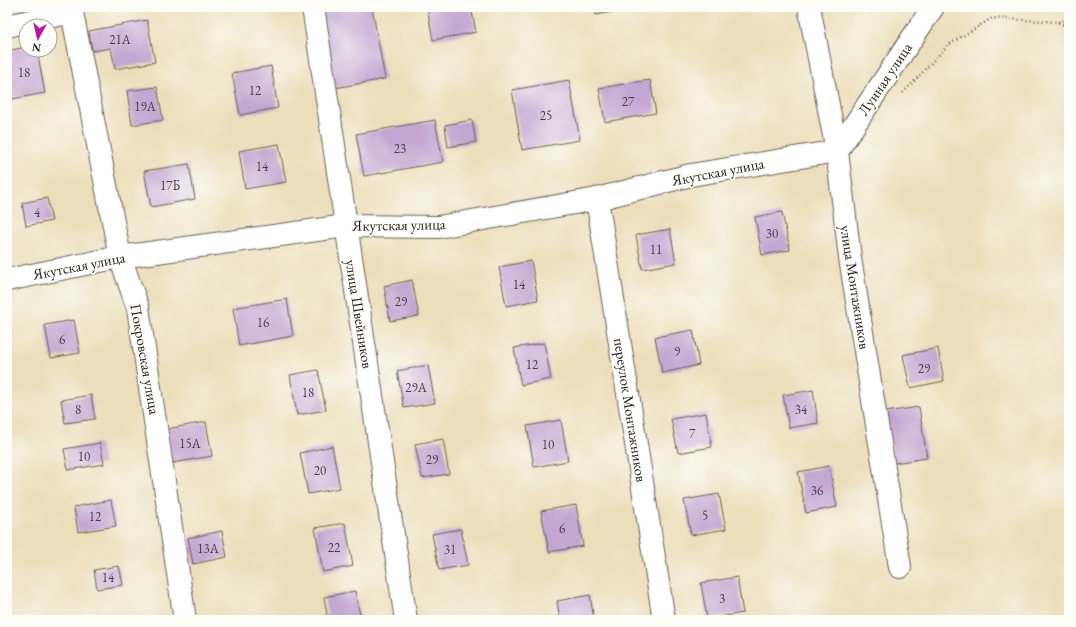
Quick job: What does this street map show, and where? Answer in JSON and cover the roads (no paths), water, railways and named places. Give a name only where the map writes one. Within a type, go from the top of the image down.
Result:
[{"type":"street","name":"улица Швейников","points":[[313,7],[406,620]]},
{"type":"street","name":"улица Монтажников","points":[[810,7],[837,151],[850,258],[900,567]]},
{"type":"street","name":"Лунная улица","points":[[837,151],[933,7]]},
{"type":"street","points":[[7,26],[72,9]]},
{"type":"street","name":"Покровская улица","points":[[72,9],[120,258],[138,308],[185,620]]},
{"type":"street","name":"Якутская улица","points":[[7,280],[120,258],[346,226],[438,227],[597,199],[691,175],[837,151]]},
{"type":"street","name":"переулок Монтажников","points":[[597,199],[664,620]]}]
